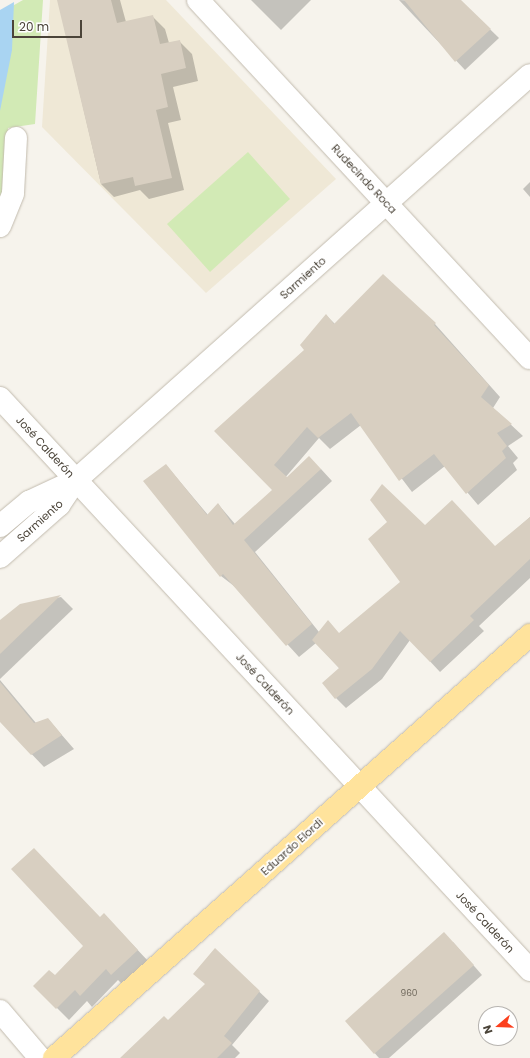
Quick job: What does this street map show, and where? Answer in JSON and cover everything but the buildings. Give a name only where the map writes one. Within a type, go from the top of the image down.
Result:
[{"type":"main road","name":"Eduardo Elordi","points":[[54,1058],[530,635]]},
{"type":"street","name":"Rudecindo Roca","points":[[198,0],[530,358]]},
{"type":"street","name":"Sarmiento","points":[[0,557],[59,505],[76,480],[530,76]]},
{"type":"street","points":[[0,226],[14,193],[16,138]]},
{"type":"street","name":"José Calderón","points":[[0,398],[530,970]]},
{"type":"street","name":"Sarmiento","points":[[0,526],[29,502],[76,480]]},
{"type":"street","points":[[0,1011],[40,1058]]},
{"type":"shaded area","points":[[50,0],[166,0],[336,179],[206,293],[42,127]]},
{"type":"green space","points":[[23,0],[43,0],[35,124],[8,128],[5,196],[0,204],[0,13]]},
{"type":"green space","points":[[248,152],[290,199],[210,272],[167,224]]},
{"type":"water","points":[[14,2],[12,50],[0,111],[0,10]]}]
